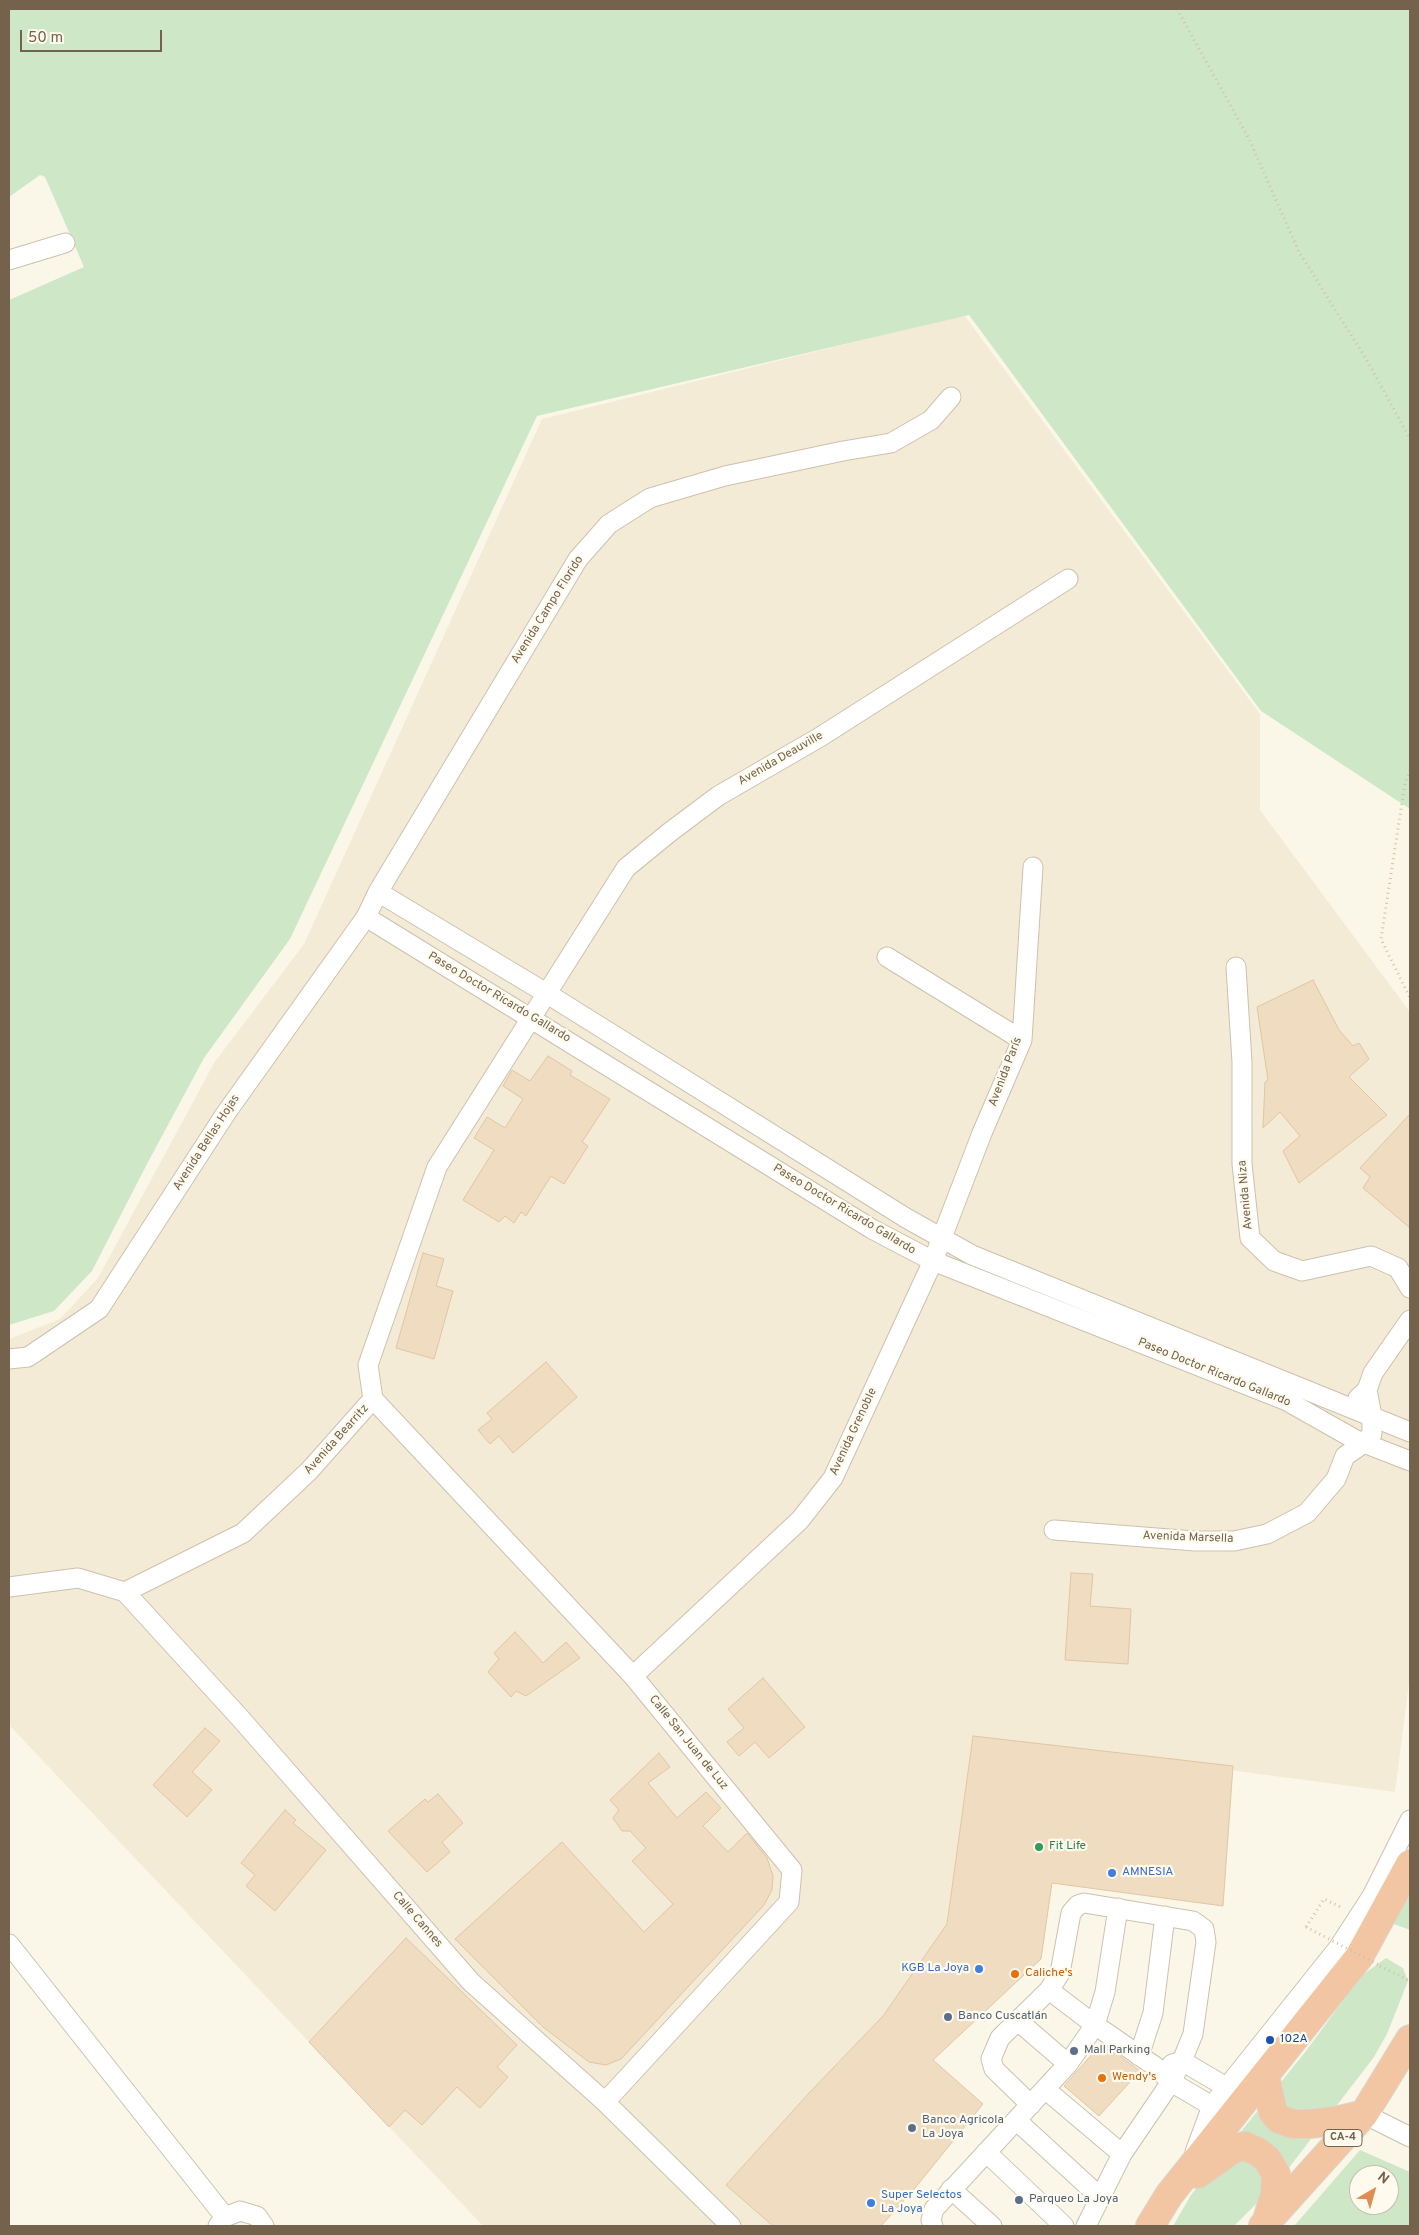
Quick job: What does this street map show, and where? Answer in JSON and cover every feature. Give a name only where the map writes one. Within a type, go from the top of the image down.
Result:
[{"type":"highway","points":[[1150,2226],[1171,2193],[1359,1957],[1410,1864]]},
{"type":"highway","name":"CA-4","points":[[1265,2224],[1364,2114],[1410,2039]]},
{"type":"highway","points":[[1265,2076],[1272,2112],[1279,2119],[1294,2124],[1309,2124],[1335,2122],[1364,2114]]},
{"type":"highway","points":[[1171,2193],[1230,2151],[1245,2146],[1252,2148],[1267,2159],[1276,2174],[1275,2194],[1265,2224]]},
{"type":"street","points":[[9,260],[65,243]]},
{"type":"street","name":"Avenida Campo Florido","points":[[378,892],[578,558],[609,524],[650,498],[825,455],[891,443],[931,420],[951,397]]},
{"type":"street","name":"Avenida Deauville","points":[[546,993],[626,868],[670,832],[718,796],[820,737],[1068,579]]},
{"type":"street","name":"Avenida París","points":[[942,1238],[982,1133],[1022,1040],[1032,867]]},
{"type":"street","name":"Avenida Bellas Hojas","points":[[9,1359],[28,1357],[100,1309],[226,1113],[366,917],[378,892]]},
{"type":"street","name":"Paseo Doctor Ricardo Gallardo","points":[[378,892],[546,993],[906,1218],[972,1255],[1410,1432]]},
{"type":"street","name":"Paseo Doctor Ricardo Gallardo","points":[[366,917],[872,1229],[933,1262],[1287,1401],[1364,1443],[1410,1461]]},
{"type":"street","points":[[887,957],[1022,1040]]},
{"type":"street","name":"Avenida Niza","points":[[1236,967],[1242,1062],[1242,1164],[1250,1238],[1274,1261],[1302,1271],[1371,1256],[1398,1268],[1410,1288]]},
{"type":"street","name":"Avenida Bearritz","points":[[125,1592],[243,1533],[309,1471],[373,1399],[368,1365],[437,1167],[546,993]]},
{"type":"street","name":"Avenida Grenoble","points":[[633,1676],[800,1520],[833,1478],[933,1262],[942,1238]]},
{"type":"street","points":[[1367,1390],[1348,1406],[1338,1419],[1337,1429],[1345,1456],[1364,1443],[1372,1434],[1372,1416],[1367,1390],[1373,1373],[1410,1320]]},
{"type":"street","name":"Calle San Juan de Luz","points":[[373,1399],[633,1676],[792,1870],[789,1902],[605,2102]]},
{"type":"street","name":"Avenida Marsella","points":[[1054,1530],[1195,1541],[1234,1541],[1267,1534],[1307,1513],[1336,1479],[1345,1456]]},
{"type":"street","points":[[9,1587],[78,1578],[125,1592]]},
{"type":"street","name":"Calle Cannes","points":[[125,1592],[241,1719],[471,1982],[605,2102],[731,2226]]},
{"type":"street","points":[[1189,2170],[1212,2106],[1339,1947],[1372,1896],[1410,1820]]},
{"type":"street","points":[[1031,2105],[994,2069],[991,2059],[1000,2038],[1050,1990],[1060,1973],[1064,1960],[1071,1913],[1078,1905],[1084,1902],[1193,1921],[1204,1929],[1206,1942],[1193,2034],[1182,2062],[1172,2082],[1122,2154],[1086,2226]]},
{"type":"street","points":[[933,2226],[931,2220],[934,2209],[1068,2064],[1095,2025],[1105,1992],[1118,1908]]},
{"type":"street","points":[[1139,2056],[1152,2013],[1165,1916]]},
{"type":"street","points":[[9,1944],[222,2222],[232,2213],[249,2212],[256,2216],[264,2226]]},
{"type":"street","points":[[1050,1990],[1095,2025],[1156,2067],[1172,2082],[1212,2106]]},
{"type":"street","points":[[1018,2021],[1068,2064]]},
{"type":"street","points":[[1156,2067],[1182,2062],[1226,2087]]},
{"type":"street","points":[[1045,2088],[1122,2154]]},
{"type":"street","points":[[1364,2114],[1410,2137]]},
{"type":"street","points":[[1016,2120],[1100,2198]]},
{"type":"street","points":[[986,2152],[1064,2226]]},
{"type":"street","points":[[951,2189],[992,2226]]},
{"type":"path","points":[[1177,9],[1249,139],[1299,252],[1368,362],[1410,439]]},
{"type":"path","points":[[1410,770],[1405,783],[1381,939],[1410,998]]},
{"type":"path","points":[[1324,1898],[1306,1927],[1378,1965]]},
{"type":"path","points":[[1384,1968],[1410,1981]]},
{"type":"shaded area","points":[[964,315],[1260,714],[1260,810],[1410,1012],[1410,1675],[1395,1792],[973,1736],[947,1924],[883,2016],[809,2093],[727,2184],[773,2226],[483,2226],[9,1725],[9,1339],[60,1319],[98,1278],[214,1063],[304,944],[542,419]]},
{"type":"green space","points":[[9,9],[1410,9],[1410,809],[1261,711],[969,315],[537,416],[290,939],[204,1058],[92,1271],[54,1311],[9,1325],[9,300],[84,267],[45,177],[40,175],[9,197]]},
{"type":"green space","points":[[1410,1891],[1410,1930],[1391,1923]]},
{"type":"green space","points":[[1386,1958],[1403,1968],[1408,1981],[1387,2034],[1374,2057],[1278,2182],[1234,2226],[1173,2226],[1191,2195],[1209,2171],[1306,2051],[1361,1976]]},
{"type":"green space","points":[[1360,2150],[1394,2165],[1349,2165],[1349,2215],[1399,2215],[1399,2167],[1410,2172],[1410,2226],[1294,2226]]},
{"type":"building","points":[[1313,980],[1339,1030],[1353,1046],[1359,1043],[1369,1059],[1349,1077],[1387,1115],[1299,1183],[1283,1151],[1300,1136],[1280,1112],[1263,1128],[1265,1082],[1268,1080],[1257,1007]]},
{"type":"building","points":[[548,1056],[572,1071],[570,1075],[610,1099],[582,1142],[588,1146],[564,1184],[551,1176],[526,1216],[521,1212],[514,1223],[505,1216],[499,1222],[463,1200],[494,1150],[474,1138],[487,1117],[505,1128],[523,1099],[503,1086],[512,1070],[530,1081]]},
{"type":"building","points":[[1410,1114],[1410,1228],[1363,1188],[1370,1177],[1360,1168]]},
{"type":"building","points":[[423,1253],[444,1259],[436,1286],[453,1291],[434,1359],[396,1348]]},
{"type":"building","points":[[546,1362],[577,1397],[513,1453],[499,1436],[490,1444],[478,1430],[492,1419],[487,1413]]},
{"type":"building","points":[[1071,1573],[1093,1574],[1090,1606],[1131,1609],[1128,1664],[1065,1660]]},
{"type":"building","points":[[515,1632],[543,1663],[566,1642],[580,1658],[526,1696],[516,1691],[511,1697],[488,1672],[499,1659],[494,1653]]},
{"type":"building","points":[[763,1678],[805,1727],[769,1758],[755,1742],[739,1756],[727,1742],[744,1728],[728,1709]]},
{"type":"building","points":[[205,1728],[220,1741],[192,1772],[212,1790],[187,1817],[153,1785]]},
{"type":"building","points":[[973,1736],[1233,1766],[1223,1906],[1052,1883],[1041,1959],[933,2060],[983,2104],[915,2188],[881,2226],[773,2226],[726,2185],[809,2093],[883,2016],[947,1924]]},
{"type":"building","points":[[659,1753],[670,1767],[648,1783],[677,1818],[706,1792],[721,1808],[703,1826],[728,1852],[747,1833],[767,1858],[773,1876],[772,1890],[764,1905],[621,2059],[606,2065],[589,2062],[543,2027],[455,1939],[562,1842],[644,1932],[673,1904],[632,1861],[646,1848],[630,1831],[622,1831],[613,1818],[619,1810],[610,1800]]},
{"type":"building","points":[[438,1794],[463,1823],[442,1842],[450,1852],[427,1872],[388,1831],[425,1799],[428,1802]]},
{"type":"building","points":[[285,1810],[296,1820],[293,1823],[326,1850],[275,1911],[246,1886],[255,1875],[241,1863]]},
{"type":"building","points":[[406,1938],[517,2045],[497,2067],[508,2077],[480,2108],[457,2087],[422,2125],[405,2110],[389,2127],[309,2042]]},
{"type":"building","name":"Wendy's","points":[[1102,2043],[1140,2071],[1099,2116],[1064,2086]]},
{"type":"place","name":"Fit Life","points":[[1039,1847]]},
{"type":"place","name":"AMNESIA","points":[[1112,1873]]},
{"type":"place","name":"KGB La Joya","points":[[979,1969]]},
{"type":"place","name":"Caliche's","points":[[1015,1974]]},
{"type":"place","name":"Banco Cuscatlán","points":[[948,2017]]},
{"type":"place","name":"102A","points":[[1270,2040]]},
{"type":"place","name":"Mall Parking","points":[[1074,2051]]},
{"type":"place","name":"Wendy's","points":[[1102,2078]]},
{"type":"place","name":"Banco Agricola La Joya","points":[[912,2128]]},
{"type":"place","name":"Parqueo La Joya","points":[[1019,2200]]},
{"type":"place","name":"Super Selectos La Joya","points":[[871,2203]]}]
